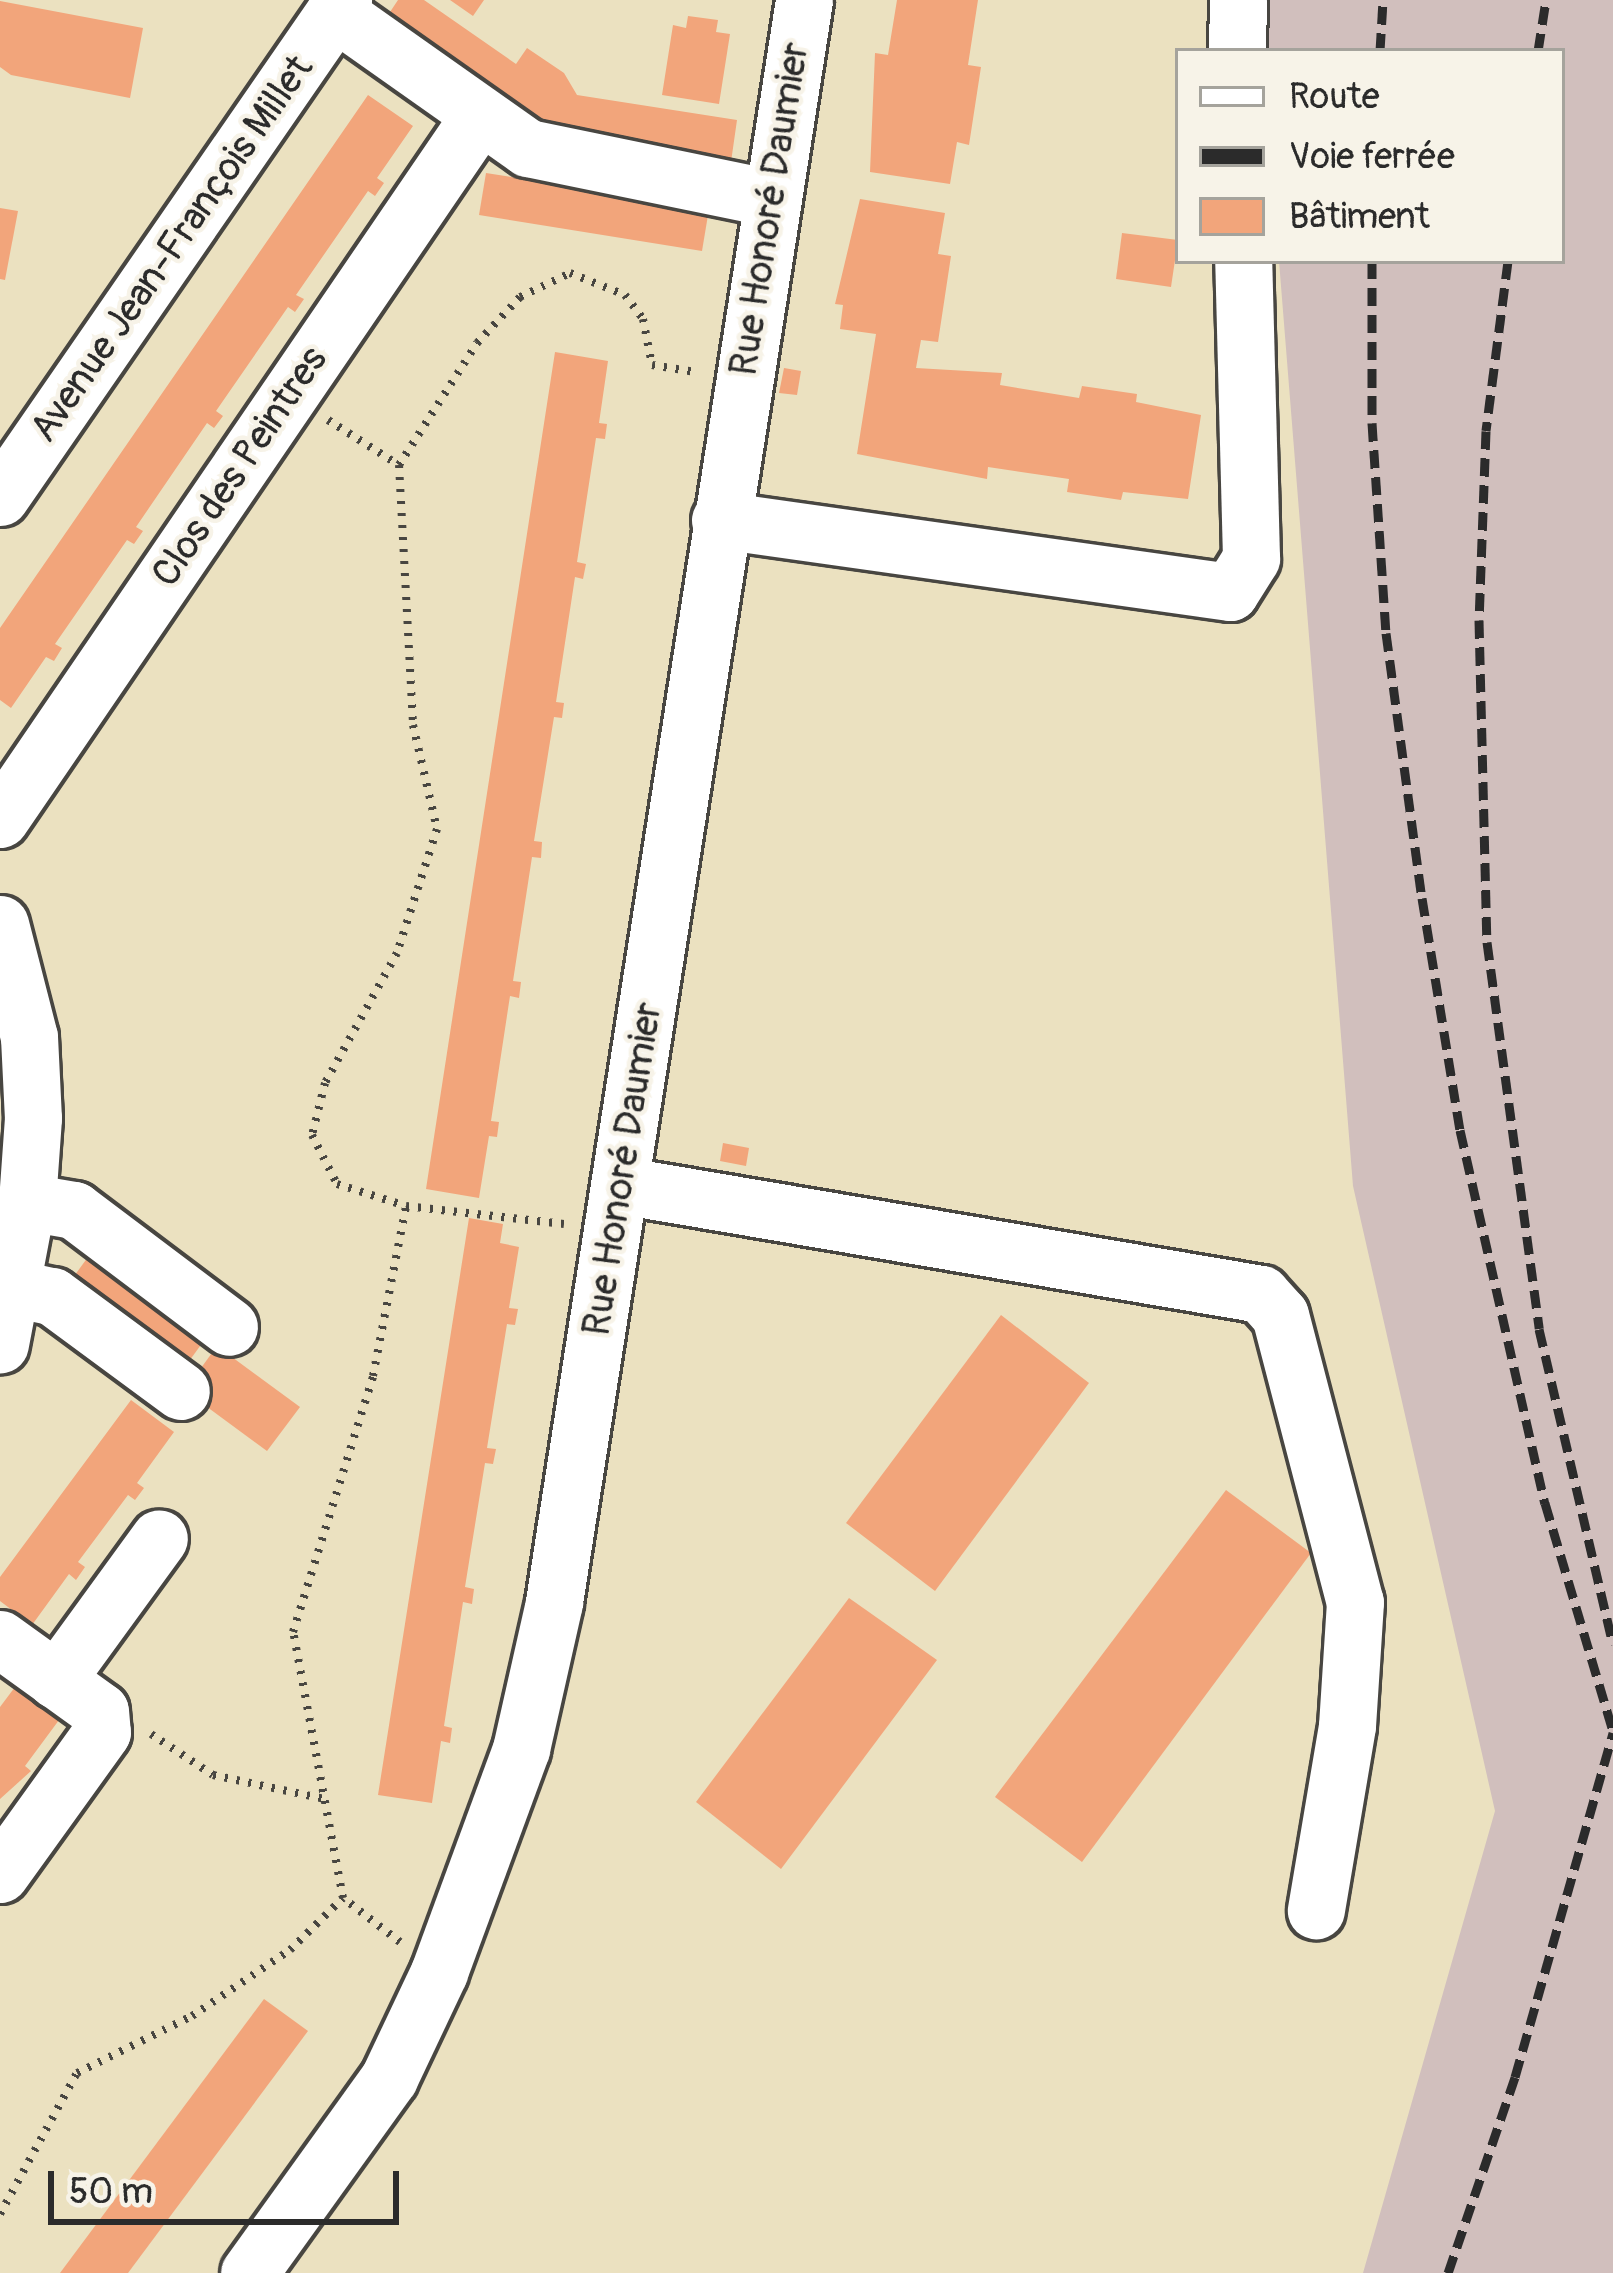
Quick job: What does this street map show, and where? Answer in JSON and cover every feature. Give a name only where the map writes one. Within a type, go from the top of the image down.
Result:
[{"type":"street","name":"Rue Honoré Daumier","points":[[249,2273],[354,2133],[439,1972],[520,1749],[554,1602],[804,0]]},
{"type":"street","points":[[1237,48],[1238,0]]},
{"type":"street","points":[[339,6],[528,148],[772,198]]},
{"type":"street","name":"Avenue Jean-François Millet","points":[[0,497],[339,6]]},
{"type":"street","name":"Clos des Peintres","points":[[0,819],[480,115]]},
{"type":"street","points":[[720,520],[1230,592],[1251,558],[1244,264]]},
{"type":"street","points":[[0,925],[29,1037],[28,1202],[0,1344]]},
{"type":"street","points":[[28,1202],[74,1210],[230,1327]]},
{"type":"street","points":[[617,1207],[1261,1294],[1280,1315],[1355,1602],[1347,1726],[1316,1910]]},
{"type":"street","points":[[13,1288],[52,1296],[181,1391]]},
{"type":"street","points":[[78,1696],[159,1538]]},
{"type":"street","points":[[0,1640],[78,1696],[102,1732],[0,1874]]},
{"type":"path","points":[[617,1207],[406,1206],[337,1184],[312,1135],[326,1083],[404,937],[437,829],[413,725],[399,465],[477,343],[520,297],[570,273],[625,295],[643,319],[652,365],[742,380]]},
{"type":"path","points":[[288,395],[399,465]]},
{"type":"path","points":[[406,1206],[373,1376],[293,1632],[343,1898],[439,1972]]},
{"type":"path","points":[[78,1696],[213,1774],[326,1799]]},
{"type":"path","points":[[0,2214],[77,2073],[192,2016],[290,1949],[343,1898]]},
{"type":"shaded area","points":[[1270,0],[1613,0],[1613,2273],[1363,2273],[1495,1811],[1353,1186],[1279,264],[1565,264],[1565,48],[1267,48]]},
{"type":"building","points":[[398,0],[424,0],[516,64],[527,48],[564,73],[577,95],[737,120],[731,162],[540,132],[382,24]]},
{"type":"building","points":[[450,0],[484,0],[473,16]]},
{"type":"building","points":[[897,0],[978,0],[968,65],[981,67],[969,145],[957,142],[950,184],[870,172],[875,53],[888,55]]},
{"type":"building","points":[[0,1],[143,28],[130,98],[11,75],[0,67]]},
{"type":"building","points":[[688,16],[718,20],[716,32],[730,34],[719,104],[662,95],[673,25],[686,28]]},
{"type":"building","points":[[368,95],[413,126],[377,178],[384,183],[375,196],[368,191],[296,295],[304,299],[295,312],[288,307],[216,411],[223,416],[214,428],[207,423],[136,527],[143,531],[134,544],[127,540],[55,644],[62,648],[54,661],[46,657],[11,708],[0,700],[0,628]]},
{"type":"building","points":[[486,173],[709,209],[702,251],[479,215]]},
{"type":"building","points":[[860,199],[945,213],[938,254],[951,256],[938,342],[921,340],[916,368],[1002,373],[1000,385],[1079,398],[1082,386],[1137,394],[1136,402],[1201,415],[1188,499],[1123,492],[1121,500],[1067,492],[1069,479],[988,467],[987,479],[857,454],[876,334],[840,329],[843,305],[835,304]]},
{"type":"building","points":[[0,208],[18,211],[5,280],[0,279]]},
{"type":"building","points":[[1122,233],[1175,240],[1171,287],[1116,279]]},
{"type":"building","points":[[555,352],[608,361],[599,423],[607,424],[605,439],[596,438],[577,562],[586,564],[583,579],[575,577],[556,702],[564,703],[562,718],[554,717],[534,841],[542,842],[541,858],[532,857],[513,981],[521,982],[519,998],[510,996],[491,1121],[499,1122],[497,1137],[489,1136],[479,1198],[426,1189]]},
{"type":"building","points":[[784,368],[801,371],[797,395],[779,393]]},
{"type":"building","points":[[723,1143],[749,1148],[746,1166],[720,1161]]},
{"type":"building","points":[[469,1218],[503,1224],[500,1243],[519,1247],[509,1308],[518,1309],[515,1325],[507,1324],[487,1448],[496,1449],[493,1464],[485,1463],[465,1587],[474,1589],[472,1604],[463,1602],[444,1726],[452,1728],[450,1743],[441,1741],[432,1803],[378,1795]]},
{"type":"building","points":[[96,1246],[211,1331],[187,1364],[72,1279]]},
{"type":"building","points":[[1001,1315],[1089,1383],[935,1591],[846,1523]]},
{"type":"building","points":[[217,1346],[300,1407],[267,1451],[199,1401],[193,1379]]},
{"type":"building","points":[[131,1400],[174,1432],[137,1483],[144,1488],[135,1500],[128,1495],[78,1562],[85,1567],[76,1580],[69,1574],[32,1625],[0,1601],[0,1577]]},
{"type":"building","points":[[1226,1490],[1311,1553],[1082,1862],[995,1797]]},
{"type":"building","points":[[849,1598],[937,1660],[781,1869],[696,1802]]},
{"type":"building","points":[[18,1683],[62,1716],[25,1766],[31,1771],[0,1799],[0,1707]]},
{"type":"building","points":[[264,1999],[308,2031],[128,2273],[60,2273]]},
{"type":"railway","points":[[1380,48],[1383,0]]},
{"type":"railway","points":[[1538,48],[1546,0]]},
{"type":"railway","points":[[1372,264],[1372,423],[1386,633],[1460,1130],[1545,1503],[1613,1731]]},
{"type":"railway","points":[[1508,264],[1486,431],[1479,620],[1487,942],[1539,1329],[1613,1644]]},
{"type":"railway","points":[[1448,2273],[1515,2077],[1613,1733]]}]
